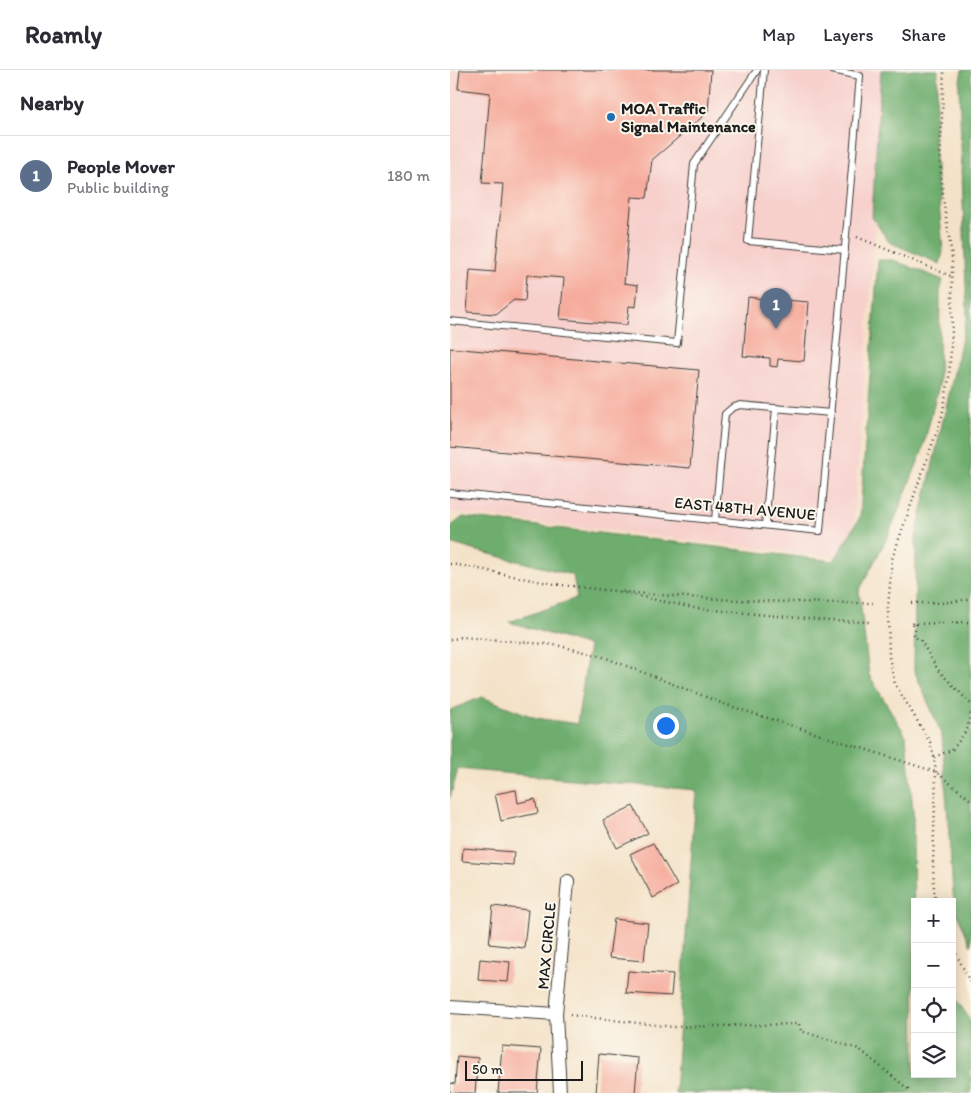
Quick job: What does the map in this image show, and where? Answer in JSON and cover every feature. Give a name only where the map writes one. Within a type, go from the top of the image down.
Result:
[{"type":"street","name":"MAX CIRCLE","points":[[560,1093],[556,1014],[568,881]]},
{"type":"street","points":[[450,1007],[556,1014]]},
{"type":"lane","points":[[450,321],[677,342],[694,164],[757,70]]},
{"type":"lane","points":[[764,70],[748,241],[845,250]]},
{"type":"lane","name":"EAST 48TH AVENUE","points":[[450,493],[820,531],[860,76],[832,70]]},
{"type":"lane","points":[[714,520],[725,414],[732,408],[740,405],[831,413]]},
{"type":"lane","points":[[765,525],[776,408]]},
{"type":"path","points":[[935,898],[933,863],[936,772],[934,757],[930,742],[895,684],[889,657],[888,608],[892,559],[942,416],[949,378],[953,277],[940,163],[944,70]]},
{"type":"path","points":[[847,233],[953,277]]},
{"type":"path","points":[[450,564],[560,585],[606,590],[675,596],[873,603]]},
{"type":"path","points":[[606,590],[694,608],[829,621],[872,622]]},
{"type":"path","points":[[912,603],[941,603],[971,599]]},
{"type":"path","points":[[971,622],[914,624],[914,636],[921,641],[938,670],[971,704]]},
{"type":"path","points":[[450,640],[462,636],[556,645],[601,656],[724,704],[936,772],[971,800]]},
{"type":"path","points":[[934,757],[952,750],[967,730],[971,713]]},
{"type":"path","points":[[956,952],[971,984]]},
{"type":"path","points":[[556,1014],[673,1027],[799,1024],[801,1031],[859,1049],[908,1089],[908,1093]]},
{"type":"shaded area","points":[[450,70],[887,70],[851,559],[450,512]]},
{"type":"green space","points":[[881,70],[938,70],[934,144],[943,251],[940,264],[889,242],[872,217]]},
{"type":"green space","points":[[962,70],[971,70],[971,946],[956,911],[956,898],[953,898],[942,735],[914,670],[916,536],[967,317],[959,86]]},
{"type":"green space","points":[[878,260],[893,260],[943,280],[940,292],[939,385],[922,452],[888,536],[859,591],[869,675],[906,736],[913,810],[911,1078],[956,1078],[956,998],[970,1020],[971,1093],[675,1093],[696,790],[458,769],[450,798],[450,710],[482,697],[536,718],[577,724],[589,646],[509,622],[577,598],[573,575],[450,543],[450,527],[463,517],[834,561],[860,517]]},
{"type":"building","points":[[460,70],[711,70],[708,112],[652,160],[647,198],[632,197],[624,283],[638,285],[636,307],[629,306],[627,325],[560,319],[564,278],[527,275],[525,301],[514,300],[496,314],[467,312],[470,270],[495,272],[503,184],[482,183],[490,93],[458,89]]},
{"type":"building","points":[[765,293],[772,294],[772,299],[809,302],[804,361],[778,359],[777,367],[770,366],[770,358],[743,356],[748,297],[764,299]]},
{"type":"building","points":[[450,348],[699,370],[690,468],[450,447]]},
{"type":"building","points":[[516,790],[518,803],[535,799],[538,813],[501,821],[495,794]]},
{"type":"building","points":[[633,806],[648,833],[617,848],[603,820]]},
{"type":"building","points":[[653,843],[677,885],[653,898],[630,854]]},
{"type":"building","points":[[463,848],[514,852],[513,865],[462,861]]},
{"type":"building","points":[[493,906],[528,910],[524,948],[489,944]]},
{"type":"building","points":[[614,919],[648,923],[644,961],[609,958]]},
{"type":"building","points":[[480,959],[510,962],[508,982],[478,980]]},
{"type":"building","points":[[628,971],[673,974],[671,996],[626,993]]},
{"type":"building","points":[[502,1046],[541,1049],[537,1093],[498,1093]]},
{"type":"building","points":[[599,1054],[638,1058],[635,1093],[596,1093]]},
{"type":"building","points":[[457,1056],[478,1058],[475,1093],[450,1093],[450,1083],[455,1084]]},
{"type":"place","name":"MOA Traffic Signal Maintenance","points":[[611,117]]},
{"type":"place","name":"People Mover","points":[[776,329]]}]
